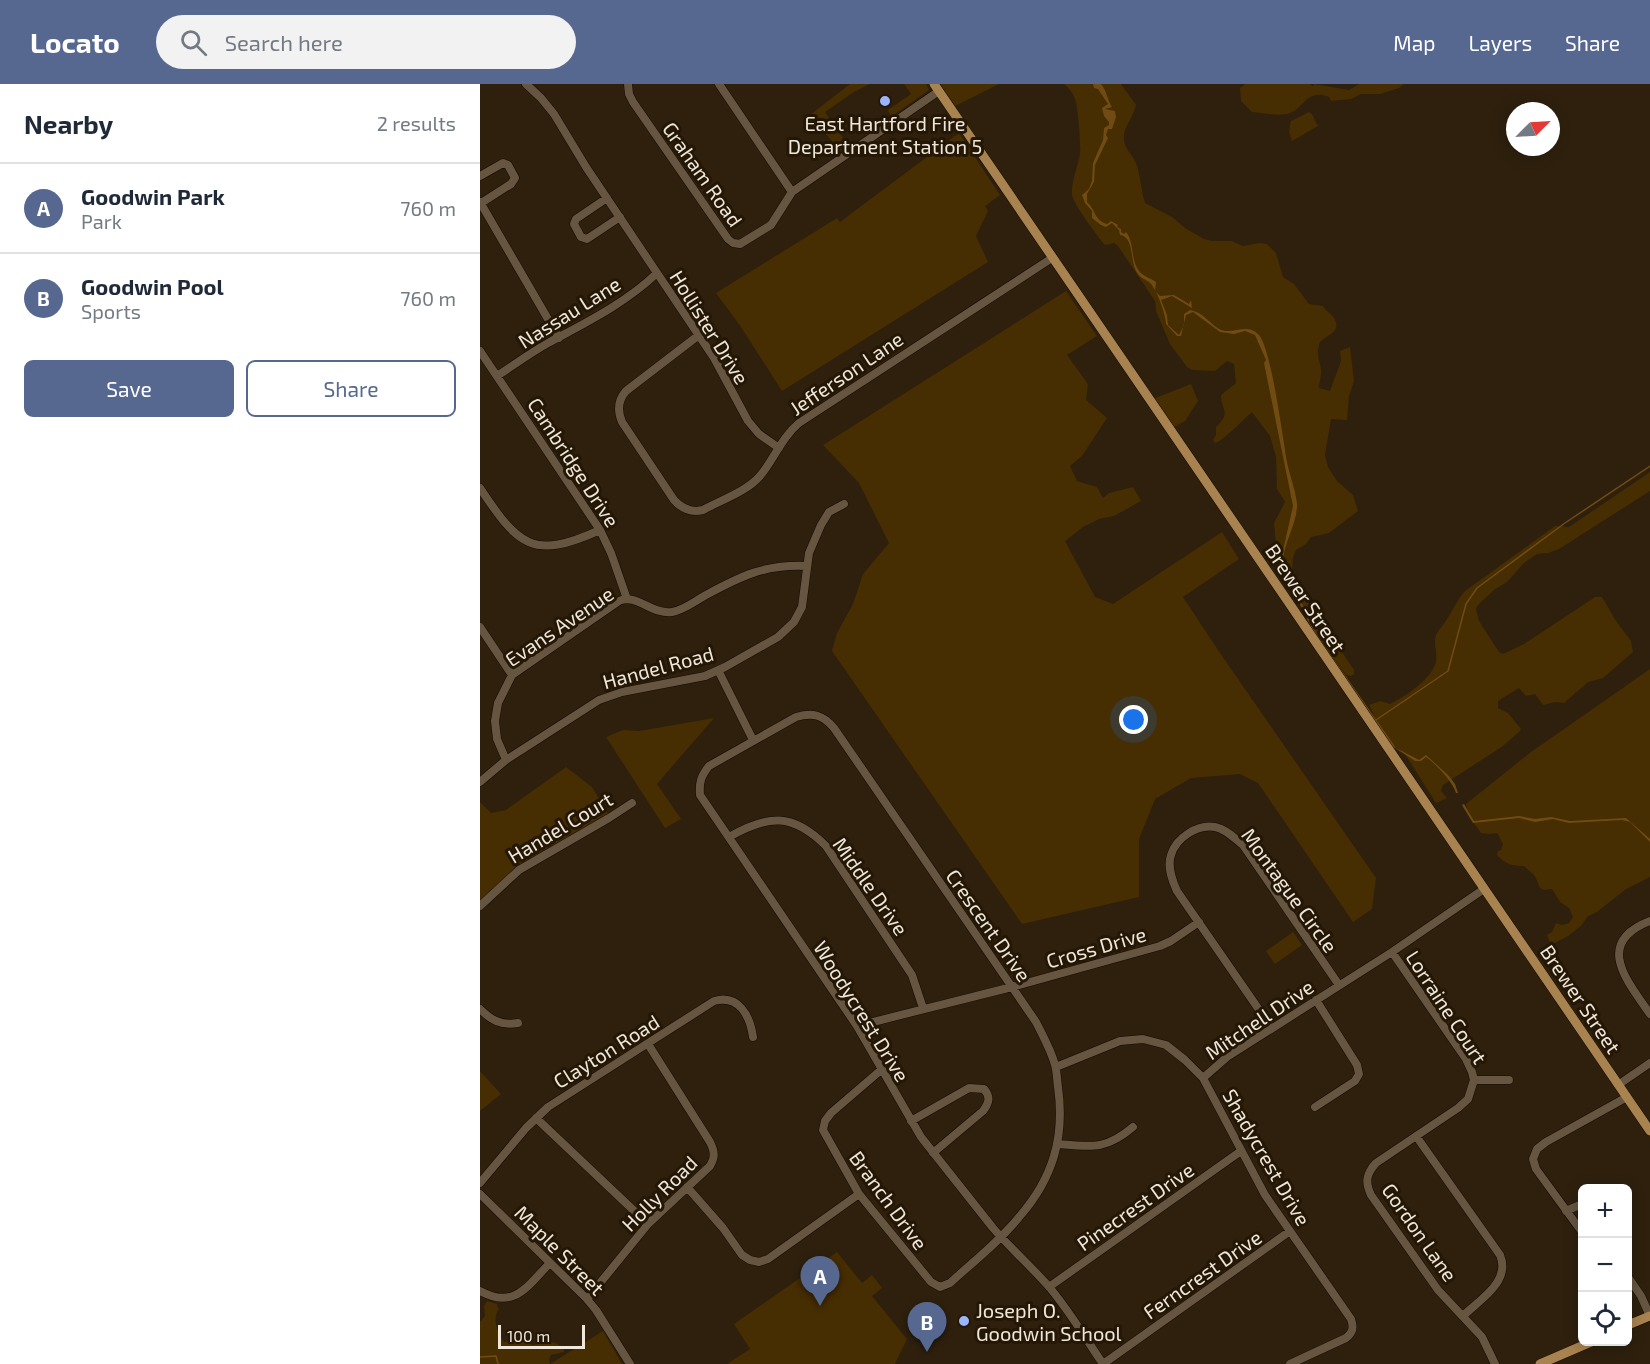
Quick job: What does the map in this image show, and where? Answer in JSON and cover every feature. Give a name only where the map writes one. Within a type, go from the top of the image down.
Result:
[{"type":"main road","name":"Brewer Street","points":[[936,88],[1650,1131]]},
{"type":"main road","points":[[1632,1323],[1650,1316]]},
{"type":"main road","points":[[1540,1364],[1580,1346]]},
{"type":"street","name":"Hollister Drive","points":[[526,84],[554,114],[607,198],[717,362],[748,421],[759,434],[779,448]]},
{"type":"street","name":"Graham Road","points":[[628,84],[633,102],[728,239],[740,244],[771,225],[792,192],[936,88]]},
{"type":"street","points":[[719,84],[792,192]]},
{"type":"street","points":[[480,176],[502,163],[508,165],[514,176],[511,184],[480,203],[559,338]]},
{"type":"street","points":[[607,198],[577,218],[574,224],[575,229],[581,237],[587,239],[620,217]]},
{"type":"street","name":"Jefferson Lane","points":[[699,335],[627,389],[619,404],[622,422],[674,500],[686,510],[703,510],[754,482],[789,433],[799,423],[1052,258]]},
{"type":"street","name":"Nassau Lane","points":[[497,376],[588,323],[657,273]]},
{"type":"street","name":"Cambridge Drive","points":[[480,351],[600,530],[627,599]]},
{"type":"street","points":[[480,488],[507,527],[519,537],[532,543],[548,546],[564,544],[600,530]]},
{"type":"street","name":"Handel Road","points":[[480,782],[506,760],[585,707],[604,697],[628,690],[688,680],[718,670],[773,641],[792,624],[799,613],[804,600],[807,566],[812,544],[820,525],[831,511],[844,504]]},
{"type":"street","name":"Evans Avenue","points":[[506,760],[497,740],[495,721],[497,705],[512,675],[621,600],[627,599],[657,611],[673,612],[752,572],[776,567],[807,566]]},
{"type":"street","points":[[480,627],[512,675]]},
{"type":"street","points":[[718,670],[753,740]]},
{"type":"street","name":"Crescent Drive","points":[[753,740],[796,717],[808,714],[819,715],[827,720],[1036,1022],[1048,1044],[1056,1067],[1061,1110],[1058,1144],[1050,1168],[1038,1191],[1001,1237]]},
{"type":"street","name":"Woodycrest Drive","points":[[753,740],[709,766],[702,775],[699,784],[700,795],[705,805],[857,1026],[911,1122],[1001,1237],[1049,1287],[1103,1364]]},
{"type":"street","name":"Handel Court","points":[[480,906],[519,870],[632,803]]},
{"type":"street","name":"Middle Drive","points":[[729,837],[749,825],[762,821],[780,820],[813,833],[826,846],[912,975],[923,1008]]},
{"type":"street","name":"Montague Circle","points":[[1271,1027],[1177,891],[1170,875],[1170,855],[1180,839],[1193,830],[1214,827],[1229,833],[1243,845],[1339,985]]},
{"type":"street","name":"Mitchell Drive","points":[[1203,1078],[1227,1057],[1271,1027],[1392,952],[1484,889]]},
{"type":"street","points":[[1650,921],[1632,931],[1623,941],[1619,952],[1619,964],[1624,976],[1650,1014]]},
{"type":"street","name":"Cross Drive","points":[[857,1026],[1012,987],[1160,946],[1198,922]]},
{"type":"street","name":"Lorraine Court","points":[[1392,952],[1466,1059],[1473,1072],[1474,1080],[1509,1080]]},
{"type":"street","name":"Clayton Road","points":[[480,1183],[536,1118],[561,1098],[714,1001],[731,1000],[739,1005],[751,1024],[753,1037]]},
{"type":"street","points":[[1315,1107],[1354,1081],[1359,1074],[1357,1065],[1316,1000]]},
{"type":"street","points":[[480,1009],[499,1023],[518,1023]]},
{"type":"street","name":"Shadycrest Drive","points":[[1056,1067],[1120,1041],[1143,1039],[1166,1046],[1185,1060],[1203,1078],[1265,1195],[1351,1319],[1352,1333],[1346,1338],[1290,1364]]},
{"type":"street","name":"Holly Road","points":[[587,1299],[648,1224],[710,1166],[715,1158],[714,1151],[648,1044]]},
{"type":"street","points":[[1618,1085],[1650,1063]]},
{"type":"street","name":"Branch Drive","points":[[881,1070],[831,1113],[825,1121],[823,1130],[860,1194],[931,1282],[940,1287],[950,1283],[1001,1237]]},
{"type":"street","name":"Gordon Lane","points":[[1474,1080],[1467,1099],[1458,1108],[1376,1163],[1369,1171],[1368,1187],[1371,1195],[1438,1290],[1464,1315],[1482,1337],[1495,1364]]},
{"type":"street","points":[[911,1122],[969,1088],[984,1089],[989,1095],[988,1103],[983,1111],[933,1152]]},
{"type":"street","points":[[1578,1227],[1536,1169],[1533,1160],[1537,1149],[1627,1097]]},
{"type":"street","points":[[536,1118],[648,1224]]},
{"type":"street","points":[[1058,1144],[1099,1146],[1119,1139],[1133,1126]]},
{"type":"street","points":[[1416,1136],[1504,1263],[1503,1274],[1497,1284],[1464,1315]]},
{"type":"street","name":"Pinecrest Drive","points":[[1049,1287],[1241,1152]]},
{"type":"street","points":[[687,1187],[723,1228],[742,1255],[759,1262],[768,1259],[860,1194]]},
{"type":"street","name":"Maple Street","points":[[480,1194],[587,1299],[630,1364]]},
{"type":"street","points":[[1566,1211],[1578,1206]]},
{"type":"street","name":"Ferncrest Drive","points":[[1103,1364],[1290,1231]]},
{"type":"street","points":[[480,1291],[500,1299],[511,1298],[520,1293],[550,1263]]},
{"type":"street","points":[[1632,1283],[1650,1316]]},
{"type":"shaded area","points":[[850,84],[870,84],[825,112],[848,145],[841,152],[810,115]]},
{"type":"shaded area","points":[[904,84],[926,84],[929,90],[891,117],[888,110],[911,94]]},
{"type":"shaded area","points":[[940,84],[999,84],[955,106]]},
{"type":"shaded area","points":[[1064,84],[1121,84],[1136,105],[1124,133],[1124,140],[1137,165],[1145,203],[1172,217],[1204,239],[1232,241],[1243,246],[1267,244],[1276,253],[1283,277],[1294,284],[1309,304],[1323,306],[1333,316],[1336,329],[1321,342],[1318,348],[1321,371],[1319,388],[1330,391],[1341,361],[1340,351],[1350,347],[1354,381],[1349,396],[1347,420],[1331,419],[1325,455],[1328,467],[1337,481],[1353,495],[1358,511],[1329,533],[1311,537],[1306,544],[1296,550],[1292,570],[1313,609],[1354,670],[1351,676],[1346,675],[1313,630],[1304,608],[1275,565],[1274,523],[1285,502],[1277,489],[1276,457],[1270,436],[1252,412],[1223,439],[1215,443],[1213,440],[1216,427],[1225,415],[1221,395],[1236,383],[1234,364],[1227,361],[1215,371],[1192,370],[1187,367],[1170,344],[1156,311],[1155,301],[1118,246],[1114,243],[1105,245],[1074,200],[1073,185],[1080,154],[1079,126],[1075,99]]},
{"type":"shaded area","points":[[1093,84],[1101,84],[1112,107],[1105,109],[1115,111],[1116,117],[1112,129],[1108,129],[1106,135],[1108,138],[1095,165],[1094,182],[1087,194],[1087,202],[1100,220],[1107,224],[1111,221],[1118,225],[1121,232],[1124,234],[1126,232],[1131,241],[1137,268],[1143,275],[1156,282],[1155,290],[1136,271],[1128,240],[1120,235],[1119,230],[1112,223],[1106,227],[1092,218],[1092,211],[1082,195],[1089,189],[1093,163],[1103,140],[1104,128],[1109,125],[1102,108],[1108,104]]},
{"type":"shaded area","points":[[1245,84],[1310,84],[1313,86],[1314,84],[1349,90],[1359,84],[1404,84],[1380,94],[1361,94],[1351,99],[1331,101],[1329,97],[1315,95],[1293,112],[1278,115],[1252,112],[1241,101],[1240,88]]},
{"type":"shaded area","points":[[1309,112],[1318,126],[1292,141],[1289,131],[1291,121]]},
{"type":"shaded area","points":[[959,133],[1000,195],[985,206],[988,211],[976,236],[988,262],[782,391],[716,293],[837,218],[840,222]]},
{"type":"shaded area","points":[[1066,291],[1097,336],[1067,355],[1088,384],[1086,400],[1107,418],[1082,456],[1070,466],[1077,481],[1097,487],[1103,498],[1109,493],[1133,487],[1141,501],[1114,516],[1099,519],[1083,527],[1065,541],[1095,597],[1113,604],[1222,532],[1239,559],[1183,597],[1376,878],[1372,909],[1353,922],[1258,783],[1240,774],[1191,778],[1155,799],[1139,839],[1139,897],[1022,924],[832,651],[837,633],[853,604],[863,574],[889,543],[859,483],[823,445]]},
{"type":"shaded area","points":[[1156,292],[1160,296],[1174,295],[1189,304],[1191,300],[1192,308],[1172,296],[1161,300],[1168,325],[1179,335],[1183,326],[1181,336],[1177,336],[1166,324]]},
{"type":"shaded area","points":[[1190,310],[1199,313],[1224,331],[1249,329],[1258,334],[1263,342],[1272,374],[1287,462],[1297,503],[1283,558],[1284,572],[1317,635],[1396,748],[1419,760],[1426,755],[1448,775],[1458,793],[1444,774],[1426,757],[1421,761],[1415,761],[1389,744],[1313,631],[1297,598],[1284,578],[1280,564],[1293,506],[1264,363],[1266,360],[1255,335],[1245,331],[1234,334],[1220,332],[1193,312],[1186,315],[1184,323],[1184,314]]},
{"type":"shaded area","points":[[1191,384],[1198,401],[1185,421],[1172,428],[1153,399]]},
{"type":"shaded area","points":[[1650,472],[1650,491],[1559,549],[1537,554],[1524,563],[1507,582],[1494,590],[1476,609],[1479,621],[1499,652],[1503,654],[1524,644],[1595,597],[1602,597],[1631,641],[1633,652],[1603,678],[1588,682],[1564,703],[1543,705],[1535,694],[1526,696],[1519,688],[1498,701],[1498,708],[1508,713],[1521,729],[1520,731],[1503,746],[1443,785],[1441,791],[1447,798],[1436,803],[1405,754],[1391,743],[1378,724],[1369,705],[1380,701],[1390,704],[1410,692],[1430,674],[1436,661],[1437,633],[1465,591],[1555,526],[1569,527]]},
{"type":"shaded area","points":[[1650,669],[1650,877],[1626,889],[1597,912],[1588,916],[1581,926],[1568,936],[1551,945],[1547,935],[1552,932],[1556,923],[1562,925],[1569,923],[1573,917],[1569,908],[1560,902],[1552,889],[1540,888],[1535,876],[1524,866],[1509,864],[1497,855],[1503,844],[1497,833],[1481,833],[1470,818],[1466,804],[1531,752]]},
{"type":"shaded area","points":[[714,718],[657,784],[681,819],[665,828],[606,737],[623,730],[639,731]]},
{"type":"shaded area","points":[[566,767],[592,787],[612,820],[521,873],[480,911],[480,802],[491,813],[506,810]]},
{"type":"shaded area","points":[[1464,804],[1474,821],[1519,816],[1535,819],[1551,817],[1570,821],[1626,818],[1650,839],[1650,842],[1630,822],[1622,820],[1569,823],[1553,819],[1535,822],[1519,818],[1473,823],[1462,805]]},
{"type":"shaded area","points":[[1293,932],[1302,945],[1275,964],[1266,951]]},
{"type":"shaded area","points":[[480,1071],[501,1094],[480,1111]]},
{"type":"shaded area","points":[[837,1252],[862,1283],[872,1275],[882,1288],[872,1296],[907,1339],[895,1364],[727,1364],[750,1349],[734,1324]]},
{"type":"shaded area","points":[[487,1301],[497,1304],[499,1310],[496,1315],[496,1326],[504,1342],[512,1341],[521,1333],[532,1345],[553,1342],[564,1347],[564,1352],[551,1355],[550,1364],[480,1364],[480,1322],[485,1316],[484,1306]]},
{"type":"shaded area","points":[[603,1331],[622,1364],[550,1364]]},
{"type":"waterway","points":[[1376,720],[1448,671],[1466,604],[1477,588],[1565,523],[1650,466]]},
{"type":"waterway","points":[[480,1357],[496,1356],[498,1364]]},
{"type":"place","name":"East Hartford Fire Department Station 5","points":[[885,101]]},
{"type":"place","name":"Goodwin Park","points":[[820,1306]]},
{"type":"place","name":"Joseph O. Goodwin School","points":[[964,1321]]},
{"type":"place","name":"Goodwin Pool","points":[[927,1352]]}]
